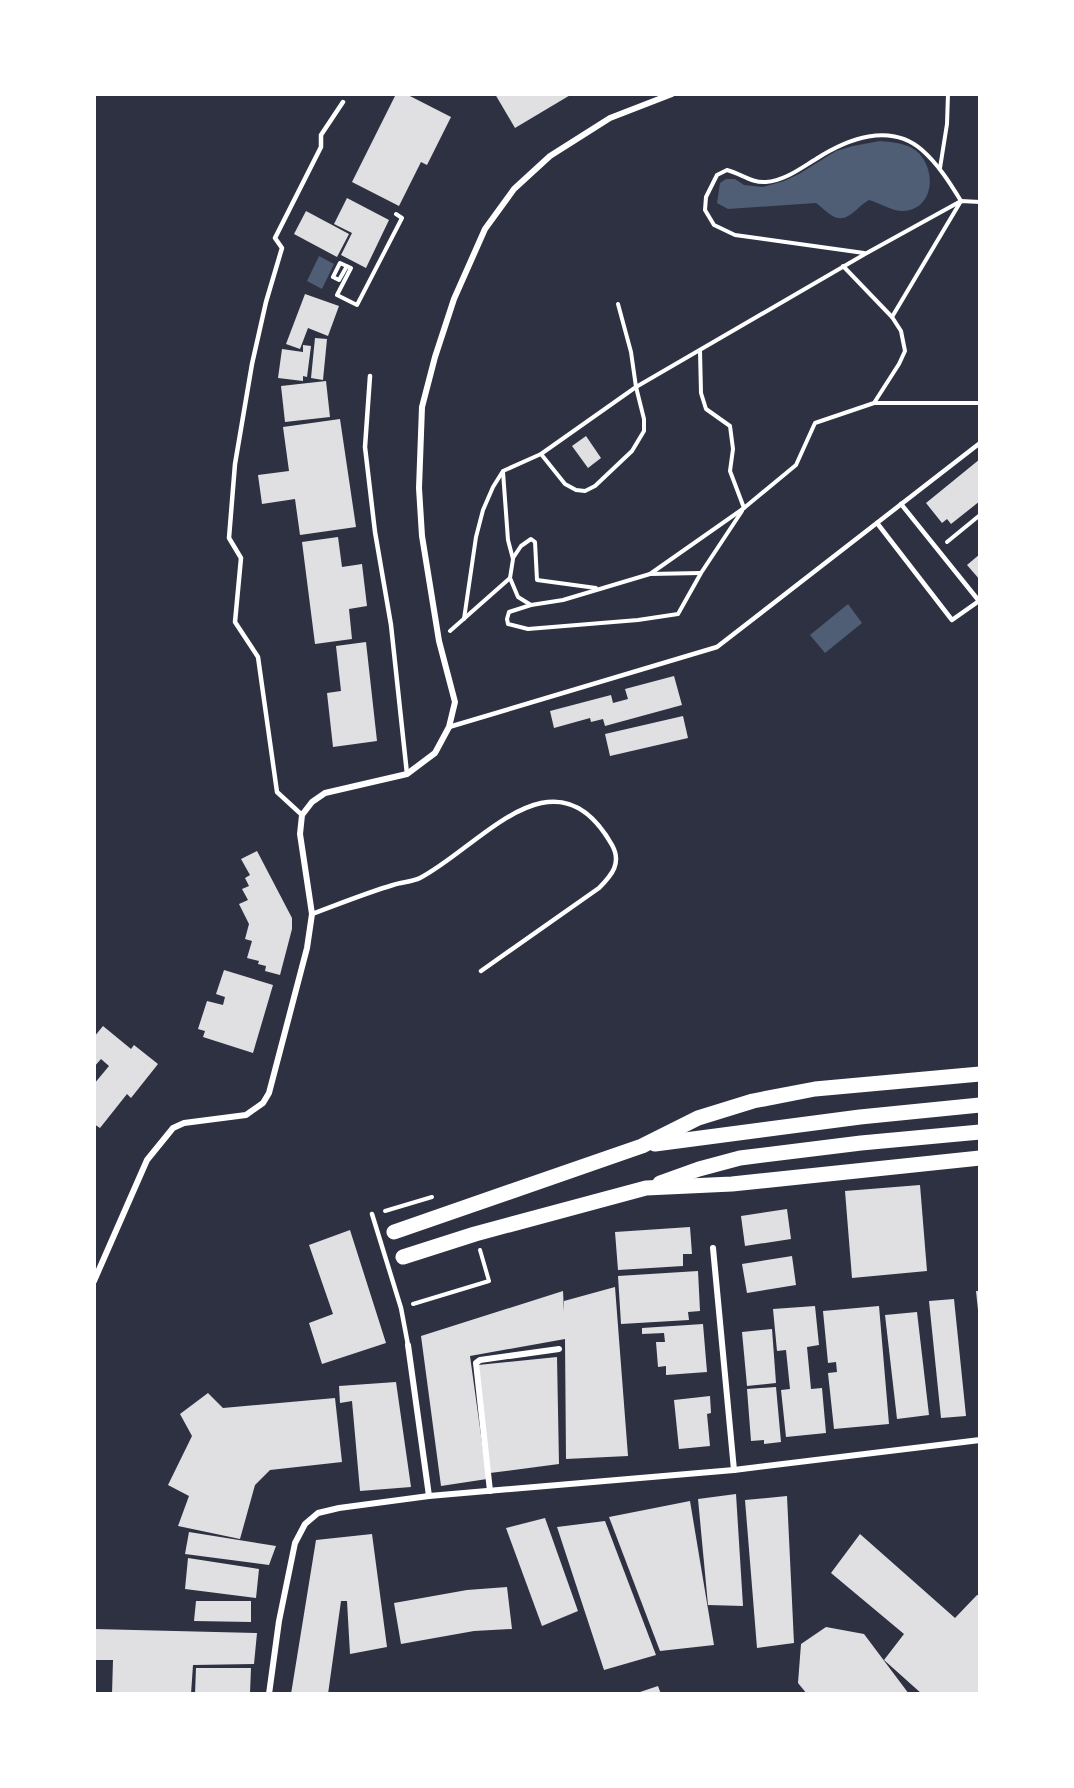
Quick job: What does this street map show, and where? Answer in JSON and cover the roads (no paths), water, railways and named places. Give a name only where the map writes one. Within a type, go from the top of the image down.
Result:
[{"type":"main road","points":[[394,1232],[642,1146],[698,1118],[753,1101],[815,1089],[980,1074]]},
{"type":"main road","points":[[642,1146],[860,1117],[980,1105]]},
{"type":"main road","points":[[403,1257],[475,1234],[646,1188],[699,1169],[740,1158],[861,1143],[980,1132]]},
{"type":"main road","points":[[646,1188],[732,1184],[980,1158]]},
{"type":"street","points":[[94,1281],[147,1160],[173,1128],[184,1123],[246,1115],[263,1103],[269,1093],[307,948],[312,914],[300,834],[302,815],[312,801],[325,793],[407,774],[435,753],[449,728],[455,702],[439,641],[422,536],[419,489],[422,407],[454,299],[485,229],[514,189],[550,156],[610,118],[672,94]]},
{"type":"street","points":[[713,1248],[734,1470]]},
{"type":"street","points":[[408,1345],[429,1496]]},
{"type":"street","points":[[490,1491],[476,1363],[480,1360],[559,1350]]},
{"type":"street","points":[[269,1694],[279,1622],[295,1543],[305,1524],[318,1512],[429,1496],[734,1470],[980,1440]]},
{"type":"lane","points":[[302,815],[277,792],[258,657],[235,622],[241,558],[229,538],[235,464],[252,363],[266,302],[282,248],[275,238],[321,147],[321,135],[343,102]]},
{"type":"lane","points":[[370,376],[365,447],[375,532],[391,626],[407,774]]},
{"type":"lane","points":[[449,728],[717,647],[980,443]]},
{"type":"lane","points":[[877,523],[952,620],[979,601],[901,504]]},
{"type":"lane","points":[[312,914],[395,884],[418,879],[514,813],[536,802],[558,802],[575,807],[592,818],[616,852],[616,866],[611,876],[599,888],[481,971]]},
{"type":"lane","points":[[372,1214],[401,1308],[408,1345]]},
{"type":"water","points":[[880,141],[912,148],[926,163],[930,184],[928,194],[915,208],[900,211],[869,200],[847,217],[837,218],[816,203],[728,209],[717,203],[720,183],[726,179],[735,179],[744,185],[763,187],[799,174],[836,151]]},
{"type":"water","points":[[319,256],[334,264],[322,289],[307,281]]},
{"type":"water","points":[[848,604],[862,623],[825,653],[810,635]]}]
